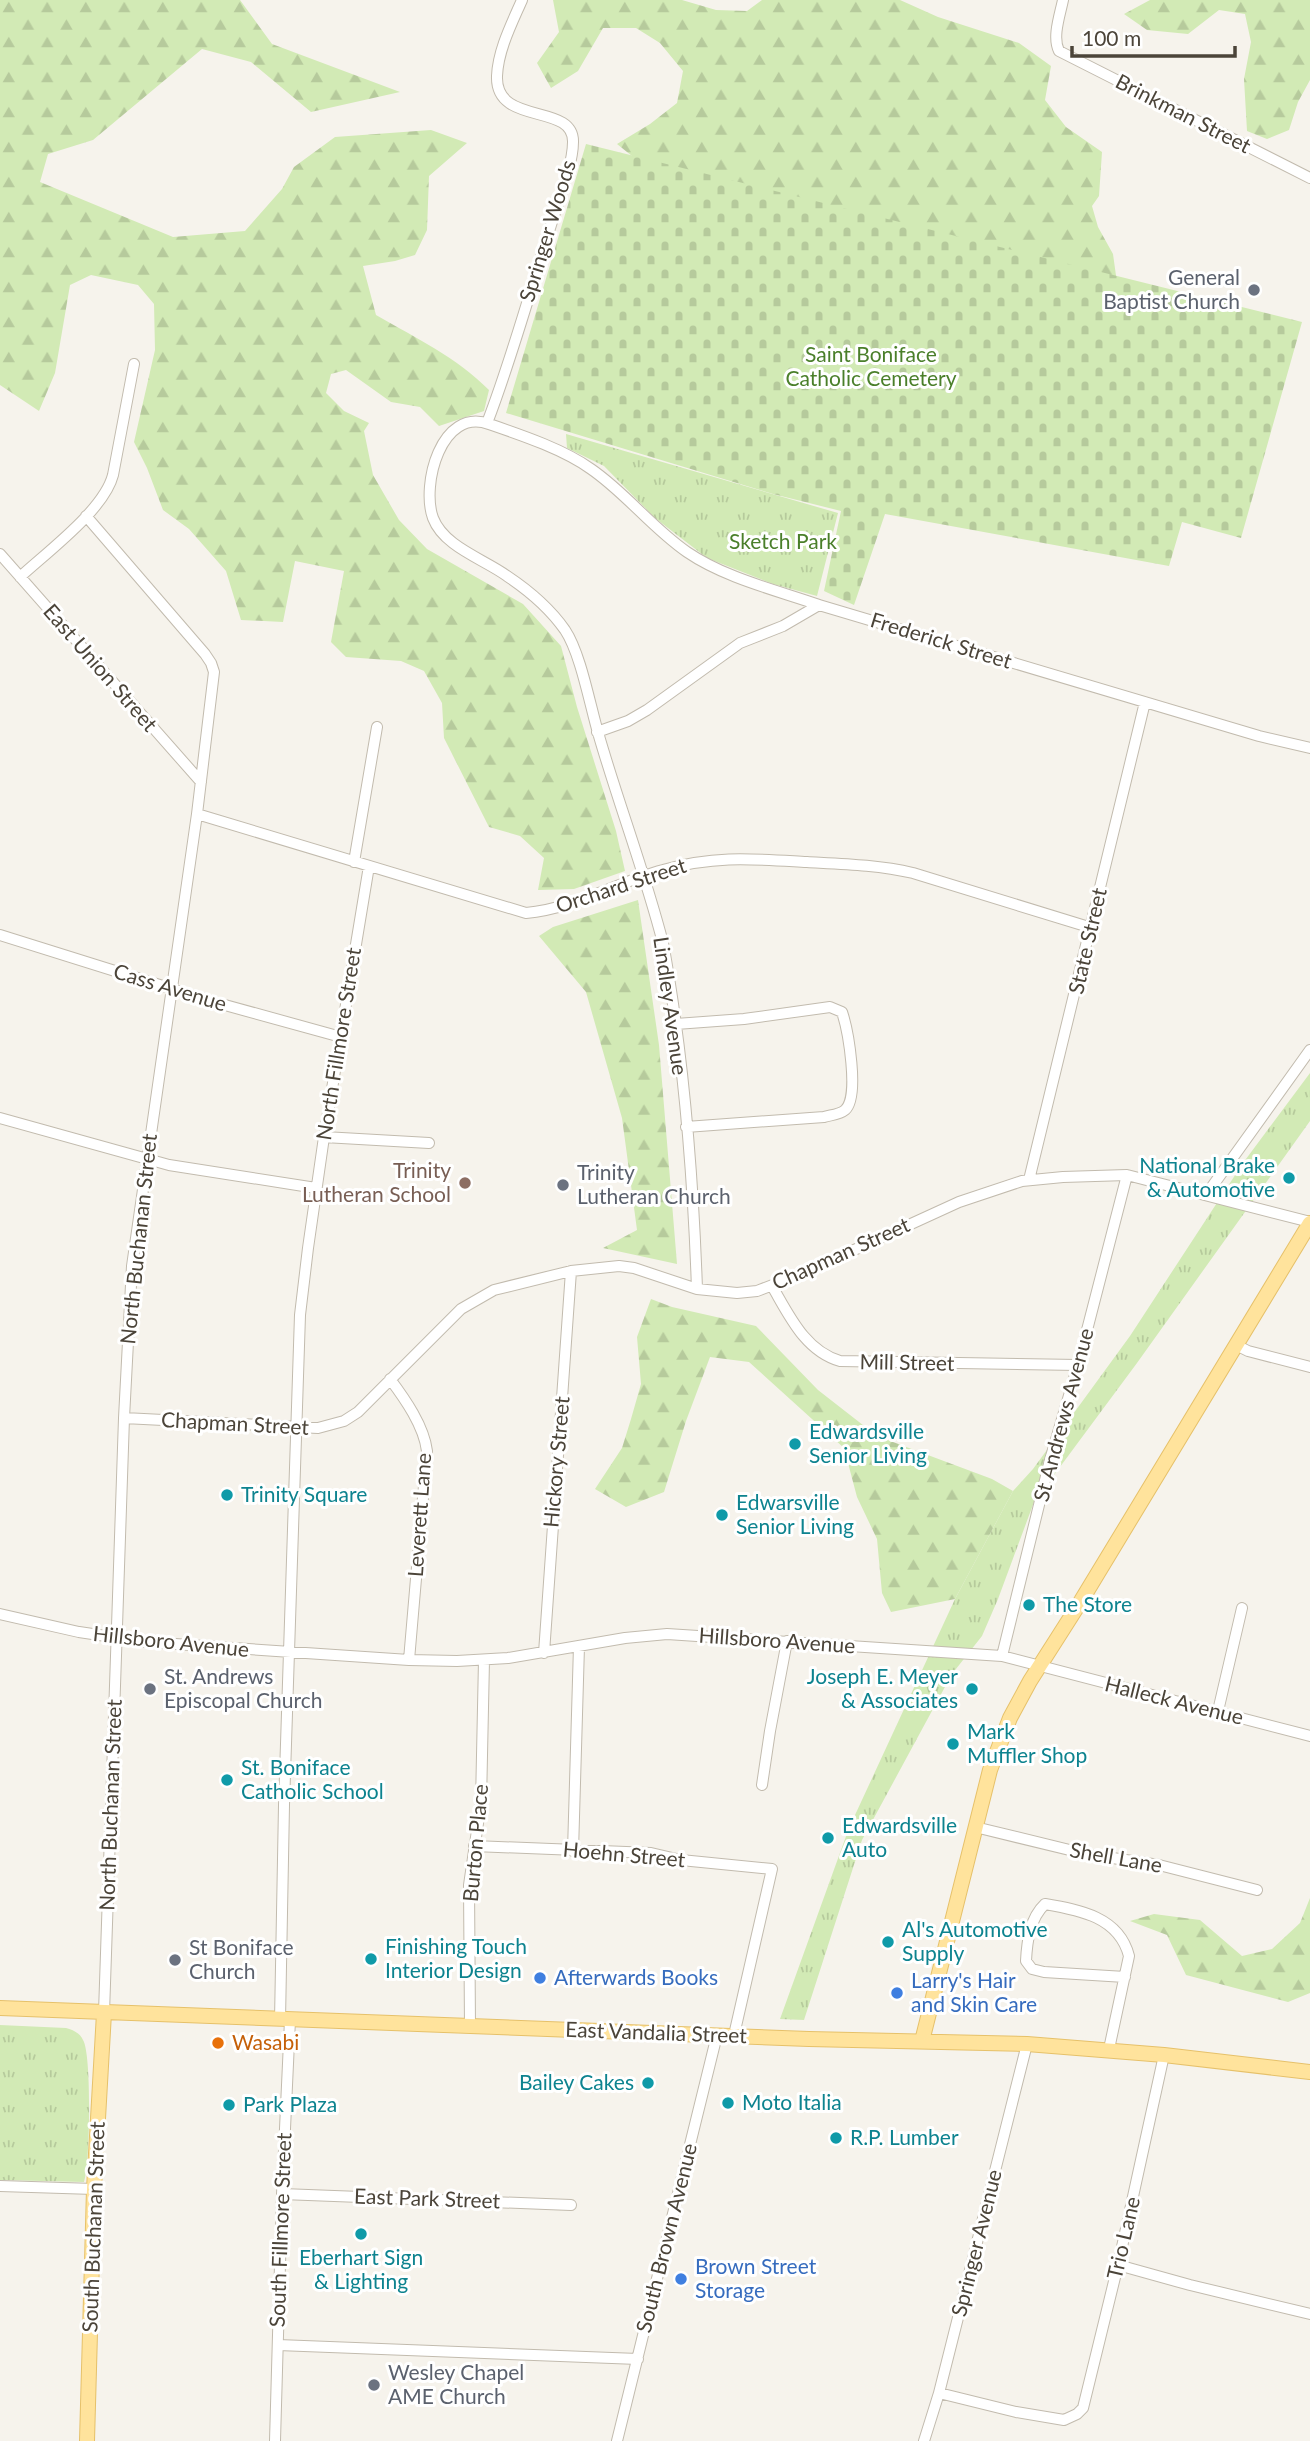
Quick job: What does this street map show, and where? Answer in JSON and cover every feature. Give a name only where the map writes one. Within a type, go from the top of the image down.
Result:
[{"type":"main road","points":[[922,2040],[990,1770],[1010,1718],[1039,1666],[1310,1223]]},
{"type":"main road","name":"East Vandalia Street","points":[[0,2008],[470,2027],[1027,2044],[1110,2049],[1310,2072]]},
{"type":"main road","name":"South Buchanan Street","points":[[87,2441],[94,2189],[104,2012]]},
{"type":"street","name":"Springer Woods","points":[[487,423],[563,186],[574,141],[562,122],[512,107],[498,87],[500,58],[522,0]]},
{"type":"street","name":"Brinkman Street","points":[[1063,0],[1056,33],[1057,48],[1068,57],[1310,178]]},
{"type":"street","points":[[20,577],[100,502],[111,482],[134,364]]},
{"type":"street","points":[[478,421],[561,452],[585,465],[670,539],[707,564],[820,605],[783,626],[740,643],[647,710],[628,721],[597,732],[575,649],[563,627],[508,576],[450,541],[432,517],[432,473],[446,436],[459,427],[478,421]]},
{"type":"street","name":"North Buchanan Street","points":[[86,516],[211,663],[214,682],[132,1266],[124,1418],[104,2012]]},
{"type":"street","name":"East Union Street","points":[[0,554],[201,782]]},
{"type":"street","name":"Frederick Street","points":[[820,605],[1310,748]]},
{"type":"street","name":"State Street","points":[[1029,1180],[1145,702]]},
{"type":"street","points":[[354,862],[377,727]]},
{"type":"street","name":"Lindley Avenue","points":[[597,732],[663,943],[676,1024],[687,1127],[697,1289]]},
{"type":"street","name":"Orchard Street","points":[[197,814],[526,913],[540,912],[642,876],[708,859],[753,859],[875,866],[913,873],[1091,928]]},
{"type":"street","name":"North Fillmore Street","points":[[285,2020],[290,1653],[302,1298],[316,1188],[369,866]]},
{"type":"street","name":"Cass Avenue","points":[[0,935],[171,989],[341,1037]]},
{"type":"street","points":[[676,1024],[744,1019],[831,1007],[842,1012],[849,1047],[852,1095],[842,1112],[824,1117],[687,1127]]},
{"type":"street","points":[[1206,1195],[1310,1049]]},
{"type":"street","points":[[0,1118],[146,1160],[316,1188]]},
{"type":"street","points":[[324,1137],[429,1143]]},
{"type":"street","name":"Chapman Street","points":[[124,1418],[318,1428],[344,1421],[358,1412],[460,1309],[494,1290],[571,1272],[619,1266],[634,1268],[697,1289],[737,1293],[772,1286],[959,1202],[1029,1180],[1127,1175],[1310,1223]]},
{"type":"street","name":"St Andrews Avenue","points":[[1002,1656],[1050,1460],[1078,1365],[1127,1175]]},
{"type":"street","name":"Hickory Street","points":[[544,1653],[571,1272]]},
{"type":"street","name":"Mill Street","points":[[772,1286],[811,1345],[840,1362],[1078,1365]]},
{"type":"street","points":[[1236,1345],[1248,1351],[1310,1367]]},
{"type":"street","name":"Leverett Lane","points":[[390,1379],[422,1433],[427,1451],[408,1660]]},
{"type":"street","points":[[1218,1711],[1242,1608]]},
{"type":"street","name":"Hillsboro Avenue","points":[[0,1614],[117,1639],[408,1660],[484,1660],[667,1634],[1002,1656],[1039,1666]]},
{"type":"street","points":[[762,1785],[787,1641]]},
{"type":"street","points":[[573,1851],[579,1646]]},
{"type":"street","name":"Burton Place","points":[[470,2027],[469,1885],[481,1803],[484,1660]]},
{"type":"street","name":"Halleck Avenue","points":[[1039,1666],[1310,1736]]},
{"type":"street","name":"Shell Lane","points":[[975,1827],[1086,1854],[1159,1865],[1257,1891]]},
{"type":"street","name":"Hoehn Street","points":[[474,1846],[651,1853],[681,1860],[772,1869],[734,2035]]},
{"type":"street","points":[[1110,2049],[1125,1977],[1129,1956],[1126,1944],[1118,1933],[1100,1919],[1081,1911],[1045,1904],[1037,1911],[1027,1948],[1026,1961],[1032,1969],[1125,1977]]},
{"type":"street","name":"South Fillmore Street","points":[[275,2441],[285,2020]]},
{"type":"street","name":"South Brown Avenue","points":[[617,2441],[717,2035]]},
{"type":"street","name":"Springer Avenue","points":[[925,2441],[1027,2044]]},
{"type":"street","name":"Trio Lane","points":[[939,2393],[1064,2420],[1083,2408],[1118,2265],[1164,2055]]},
{"type":"street","points":[[0,2186],[94,2189]]},
{"type":"street","name":"East Park Street","points":[[282,2194],[571,2205]]},
{"type":"street","points":[[1118,2265],[1310,2314]]},
{"type":"street","points":[[278,2346],[638,2359]]},
{"type":"green space","points":[[0,0],[240,0],[272,44],[400,92],[311,112],[251,62],[202,49],[93,140],[48,154],[40,182],[173,237],[245,231],[282,189],[294,167],[335,137],[431,130],[467,143],[429,176],[427,230],[415,255],[363,266],[376,315],[435,349],[476,378],[489,390],[484,411],[439,426],[420,407],[391,402],[346,370],[331,374],[326,393],[344,411],[369,423],[364,431],[373,475],[399,520],[427,549],[523,604],[561,646],[616,831],[625,871],[574,889],[538,890],[544,858],[520,836],[489,827],[444,738],[442,703],[424,671],[401,661],[346,657],[331,642],[344,571],[295,561],[283,622],[241,620],[226,571],[189,529],[163,510],[134,442],[155,350],[154,304],[138,285],[91,275],[70,285],[55,373],[39,411],[0,385]]},
{"type":"green space","points":[[553,0],[682,0],[716,10],[747,11],[762,0],[900,0],[938,17],[1019,43],[1051,66],[1045,100],[1066,127],[1102,152],[1099,196],[1092,206],[1098,227],[1113,254],[1118,290],[642,164],[617,144],[650,124],[677,103],[683,71],[660,43],[636,28],[603,28],[578,71],[551,88],[537,63],[559,32]]},
{"type":"green space","points":[[1150,0],[1310,0],[1310,80],[1298,102],[1289,130],[1267,139],[1247,131],[1244,79],[1251,42],[1245,14],[1219,10],[1188,34],[1147,30],[1124,14]]},
{"type":"green space","name":"Saint Boniface Catholic Cemetery","points":[[586,144],[1302,322],[1241,538],[1182,522],[1169,566],[885,514],[854,605],[824,591],[841,511],[773,494],[506,413]]},
{"type":"green space","name":"Sketch Park","points":[[566,434],[838,513],[817,596],[773,584],[707,558],[655,518],[604,466],[567,448]]},
{"type":"green space","points":[[638,900],[659,1045],[677,1264],[603,1248],[637,1230],[622,1118],[586,992],[539,936],[553,927]]},
{"type":"green space","points":[[1310,1073],[1310,1121],[1034,1502],[982,1636],[952,1674],[862,1840],[804,2020],[780,2019],[849,1828],[955,1599],[1013,1491],[1033,1469],[1130,1336],[1243,1163]]},
{"type":"green space","points":[[651,1299],[672,1307],[756,1326],[818,1390],[877,1436],[992,1479],[1013,1491],[955,1599],[891,1612],[882,1593],[877,1539],[857,1497],[844,1448],[749,1362],[710,1357],[664,1492],[626,1507],[595,1489],[622,1448],[631,1419],[641,1384],[637,1337]]},
{"type":"green space","points":[[1310,1898],[1310,1993],[1288,2002],[1186,1975],[1167,1935],[1130,1921],[1154,1914],[1200,1920],[1242,1956],[1272,1949],[1300,1923]]},
{"type":"green space","points":[[0,2025],[66,2028],[82,2038],[86,2049],[89,2087],[88,2155],[84,2182],[0,2180]]},
{"type":"place","name":"General Baptist Church","points":[[1254,290]]},
{"type":"place","name":"National Brake & Automotive","points":[[1289,1178]]},
{"type":"place","name":"Trinity Lutheran School","points":[[465,1183]]},
{"type":"place","name":"Trinity Lutheran Church","points":[[563,1185]]},
{"type":"place","name":"Edwardsville Senior Living","points":[[795,1444]]},
{"type":"place","name":"Trinity Square","points":[[227,1495]]},
{"type":"place","name":"Edwarsville Senior Living","points":[[722,1515]]},
{"type":"place","name":"The Store","points":[[1029,1605]]},
{"type":"place","name":"St. Andrews Episcopal Church","points":[[150,1689]]},
{"type":"place","name":"Joseph E. Meyer & Associates","points":[[972,1689]]},
{"type":"place","name":"Mark Muffler Shop","points":[[953,1744]]},
{"type":"place","name":"St. Boniface Catholic School","points":[[227,1780]]},
{"type":"place","name":"Edwardsville Auto","points":[[828,1838]]},
{"type":"place","name":"Al's Automotive Supply","points":[[888,1942]]},
{"type":"place","name":"Finishing Touch Interior Design","points":[[371,1959]]},
{"type":"place","name":"St Boniface Church","points":[[175,1960]]},
{"type":"place","name":"Afterwards Books","points":[[540,1978]]},
{"type":"place","name":"Larry's Hair and Skin Care","points":[[897,1993]]},
{"type":"place","name":"Wasabi","points":[[218,2043]]},
{"type":"place","name":"Bailey Cakes","points":[[648,2083]]},
{"type":"place","name":"Moto Italia","points":[[728,2103]]},
{"type":"place","name":"Park Plaza","points":[[229,2105]]},
{"type":"place","name":"R.P. Lumber","points":[[836,2138]]},
{"type":"place","name":"Eberhart Sign & Lighting","points":[[361,2234]]},
{"type":"place","name":"Brown Street Storage","points":[[681,2279]]},
{"type":"place","name":"Wesley Chapel AME Church","points":[[374,2385]]}]
